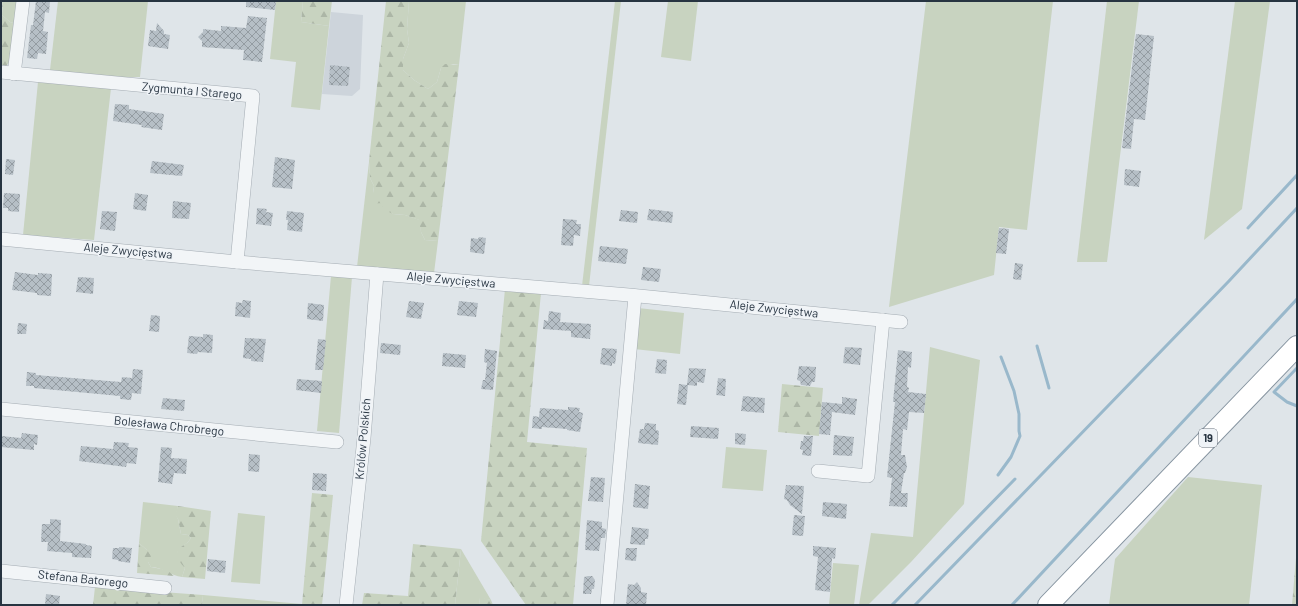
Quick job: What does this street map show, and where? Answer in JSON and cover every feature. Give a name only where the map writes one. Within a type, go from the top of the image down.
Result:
[{"type":"highway","name":"19","points":[[1048,605],[1297,346]]},
{"type":"street","name":"Zygmunta I Starego","points":[[23,1],[8,73],[253,96],[237,262]]},
{"type":"street","name":"Aleje Zwycięstwa","points":[[1,239],[237,262],[635,296],[901,322]]},
{"type":"street","name":"Królów Polskich","points":[[346,605],[364,438],[377,274]]},
{"type":"street","points":[[607,605],[635,296]]},
{"type":"street","points":[[818,471],[868,476],[883,320]]},
{"type":"street","name":"Bolesława Chrobrego","points":[[1,409],[337,442]]},
{"type":"street","name":"Stefana Batorego","points":[[1,571],[165,588]]},
{"type":"shaded area","points":[[331,12],[363,15],[360,89],[352,96],[322,94]]},
{"type":"green space","points":[[1,1],[3,1],[2,15],[10,22],[16,24],[10,62],[6,66],[1,65]]},
{"type":"green space","points":[[3,1],[19,1],[16,24],[10,22],[2,15]]},
{"type":"green space","points":[[58,1],[148,1],[140,77],[113,77],[50,70]]},
{"type":"green space","points":[[276,1],[303,1],[301,22],[329,26],[320,110],[291,107],[296,62],[270,59]]},
{"type":"green space","points":[[303,1],[332,1],[329,26],[301,22]]},
{"type":"green space","points":[[386,1],[409,1],[407,29],[409,43],[403,59],[403,70],[414,80],[428,89],[437,82],[441,68],[445,64],[459,65],[438,241],[425,240],[421,232],[419,220],[405,215],[393,214],[383,209],[382,203],[370,204],[374,186],[370,178],[369,161]]},
{"type":"green space","points":[[409,1],[466,1],[459,65],[453,64],[441,68],[437,82],[428,89],[414,80],[403,70],[403,59],[409,43],[407,29]]},
{"type":"green space","points":[[615,1],[621,1],[589,286],[582,286]]},
{"type":"green space","points":[[668,1],[698,1],[691,61],[661,57]]},
{"type":"green space","points":[[926,1],[1053,1],[1027,230],[999,227],[994,275],[889,307]]},
{"type":"green space","points":[[1107,1],[1139,1],[1107,262],[1077,262]]},
{"type":"green space","points":[[1235,1],[1270,1],[1242,209],[1204,240]]},
{"type":"green space","points":[[38,82],[111,88],[94,240],[23,235]]},
{"type":"green space","points":[[369,162],[370,178],[374,186],[373,193],[393,214],[405,215],[420,220],[421,232],[425,240],[438,241],[434,273],[357,267]]},
{"type":"green space","points":[[331,276],[352,277],[339,433],[317,431]]},
{"type":"green space","points":[[505,289],[541,293],[527,442],[587,448],[573,605],[526,605],[481,541]]},
{"type":"green space","points":[[638,308],[684,313],[680,354],[634,349]]},
{"type":"green space","points":[[930,347],[980,360],[964,504],[911,562],[868,605],[859,605],[871,533],[913,537]]},
{"type":"green space","points":[[782,384],[823,388],[819,436],[778,432]]},
{"type":"green space","points":[[726,447],[767,450],[763,491],[722,488]]},
{"type":"green space","points":[[1188,477],[1262,485],[1249,605],[1109,605],[1115,559]]},
{"type":"green space","points":[[312,493],[333,495],[322,605],[302,605]]},
{"type":"green space","points":[[143,502],[178,506],[176,515],[181,534],[188,535],[191,538],[177,551],[185,568],[182,577],[159,568],[151,567],[148,562],[147,550],[139,543]]},
{"type":"green space","points":[[178,506],[211,511],[205,579],[182,577],[185,568],[179,560],[177,550],[191,538],[188,535],[181,534],[178,519],[175,515]]},
{"type":"green space","points":[[238,513],[265,516],[260,584],[231,582]]},
{"type":"green space","points":[[139,543],[151,556],[148,562],[151,567],[167,570],[174,576],[137,573]]},
{"type":"green space","points":[[413,544],[461,549],[455,605],[362,605],[364,593],[408,596]]},
{"type":"green space","points":[[1297,546],[1297,605],[1292,605]]},
{"type":"green space","points":[[461,549],[491,600],[480,598],[479,605],[455,605]]},
{"type":"green space","points":[[833,563],[859,565],[854,605],[829,605]]},
{"type":"green space","points":[[95,587],[203,595],[202,605],[93,605]]},
{"type":"green space","points":[[203,595],[302,604],[202,605]]},
{"type":"green space","points":[[480,597],[491,600],[493,605],[479,605]]},
{"type":"building","points":[[36,1],[50,1],[49,13],[45,12],[43,31],[48,32],[46,54],[38,53],[37,59],[27,58]]},
{"type":"building","points":[[246,1],[276,1],[275,10],[246,7]]},
{"type":"building","points":[[248,16],[267,18],[262,62],[243,60],[244,50],[202,47],[202,41],[198,37],[203,32],[203,29],[221,31],[221,26],[246,28]]},
{"type":"building","points":[[157,23],[164,31],[164,34],[170,35],[168,49],[148,46],[150,30],[156,31]]},
{"type":"building","points":[[1136,34],[1154,36],[1145,120],[1134,119],[1131,149],[1122,148]]},
{"type":"building","points":[[330,65],[350,67],[348,86],[329,85]]},
{"type":"building","points":[[115,104],[129,105],[129,109],[164,114],[162,130],[141,127],[142,125],[113,121]]},
{"type":"building","points":[[275,157],[295,160],[292,189],[272,187]]},
{"type":"building","points":[[6,159],[15,160],[13,175],[5,174]]},
{"type":"building","points":[[152,161],[184,165],[182,176],[150,173]]},
{"type":"building","points":[[1125,169],[1141,171],[1139,187],[1124,185]]},
{"type":"building","points":[[4,193],[20,194],[19,212],[8,211],[8,208],[3,208]]},
{"type":"building","points":[[135,193],[148,195],[146,211],[133,209]]},
{"type":"building","points":[[173,201],[191,203],[189,219],[172,218]]},
{"type":"building","points":[[257,208],[267,209],[266,212],[273,213],[271,226],[256,224]]},
{"type":"building","points":[[649,209],[673,212],[672,223],[647,220]]},
{"type":"building","points":[[621,210],[638,212],[637,223],[619,221]]},
{"type":"building","points":[[102,211],[117,212],[115,231],[100,229]]},
{"type":"building","points":[[287,211],[304,213],[302,232],[287,230]]},
{"type":"building","points":[[563,219],[577,220],[576,224],[581,224],[580,236],[574,235],[573,246],[561,245]]},
{"type":"building","points":[[999,228],[1009,229],[1006,254],[996,253]]},
{"type":"building","points":[[479,237],[486,238],[484,254],[470,252],[471,238],[478,239]]},
{"type":"building","points":[[600,246],[628,249],[626,264],[598,261]]},
{"type":"building","points":[[1015,263],[1023,264],[1021,280],[1013,279]]},
{"type":"building","points":[[643,267],[661,269],[659,282],[641,280]]},
{"type":"building","points":[[15,272],[38,275],[38,273],[52,274],[51,296],[12,290]]},
{"type":"building","points":[[78,277],[94,278],[93,294],[76,292]]},
{"type":"building","points":[[243,300],[251,301],[250,318],[235,316],[236,302],[242,303]]},
{"type":"building","points":[[409,301],[424,303],[421,319],[406,317]]},
{"type":"building","points":[[459,301],[478,303],[476,317],[457,315]]},
{"type":"building","points":[[308,303],[324,305],[323,321],[307,319]]},
{"type":"building","points":[[549,311],[561,313],[560,322],[591,324],[590,339],[571,337],[571,331],[543,329],[544,320],[548,321]]},
{"type":"building","points":[[151,315],[160,316],[159,332],[149,331]]},
{"type":"building","points":[[18,323],[27,324],[26,334],[17,334]]},
{"type":"building","points":[[203,334],[213,335],[212,353],[187,353],[189,336],[203,337]]},
{"type":"building","points":[[245,338],[266,339],[263,362],[251,361],[251,359],[243,358]]},
{"type":"building","points":[[318,339],[326,340],[323,370],[315,370]]},
{"type":"building","points":[[381,343],[401,345],[400,355],[380,353]]},
{"type":"building","points":[[845,347],[862,348],[860,365],[843,363]]},
{"type":"building","points":[[602,348],[617,349],[615,364],[612,363],[612,366],[600,364]]},
{"type":"building","points":[[485,349],[497,351],[493,390],[481,389],[483,380],[485,380],[487,363],[484,362]]},
{"type":"building","points":[[898,350],[912,352],[911,368],[908,367],[908,392],[926,394],[924,413],[909,412],[907,430],[903,429],[901,455],[905,455],[907,467],[904,473],[901,493],[908,493],[907,507],[889,506],[892,478],[887,477],[895,402],[893,402]]},
{"type":"building","points":[[443,353],[466,355],[465,368],[442,366]]},
{"type":"building","points":[[657,359],[667,360],[666,374],[655,373]]},
{"type":"building","points":[[799,366],[816,367],[815,382],[812,382],[810,386],[801,385],[800,381],[797,380]]},
{"type":"building","points":[[689,368],[706,369],[704,383],[697,382],[697,386],[688,385],[686,405],[677,404],[679,384],[687,385]]},
{"type":"building","points":[[133,369],[143,370],[141,394],[132,393],[131,400],[120,399],[120,396],[26,386],[27,372],[36,373],[36,375],[121,382],[122,377],[132,378]]},
{"type":"building","points":[[718,378],[726,379],[725,396],[716,395]]},
{"type":"building","points":[[297,379],[322,381],[321,393],[296,390]]},
{"type":"building","points":[[743,396],[765,398],[764,413],[741,411]]},
{"type":"building","points":[[842,397],[857,399],[855,415],[832,412],[830,435],[819,434],[822,402],[842,404]]},
{"type":"building","points":[[163,398],[185,400],[184,411],[161,409]]},
{"type":"building","points":[[568,407],[580,408],[579,412],[583,413],[580,432],[567,429],[542,427],[542,429],[532,428],[533,416],[539,417],[540,408],[568,410]]},
{"type":"building","points":[[645,423],[656,424],[656,430],[659,431],[658,445],[638,443],[640,429],[644,429]]},
{"type":"building","points":[[691,426],[719,428],[718,439],[690,437]]},
{"type":"building","points":[[22,433],[38,435],[37,445],[34,444],[34,450],[1,447],[1,436],[21,438]]},
{"type":"building","points":[[735,433],[746,434],[745,445],[735,444]]},
{"type":"building","points":[[834,435],[854,437],[852,456],[833,455]]},
{"type":"building","points":[[804,436],[813,436],[811,456],[802,455],[803,450],[800,449],[801,441],[803,441]]},
{"type":"building","points":[[114,442],[129,443],[128,447],[138,448],[136,464],[127,463],[126,467],[79,461],[81,446],[113,449]]},
{"type":"building","points":[[161,447],[172,448],[171,458],[187,459],[186,474],[174,473],[172,484],[158,482]]},
{"type":"building","points":[[249,454],[260,455],[259,472],[248,471]]},
{"type":"building","points":[[313,473],[327,474],[326,491],[312,490]]},
{"type":"building","points":[[591,477],[605,478],[603,502],[588,501]]},
{"type":"building","points":[[635,484],[650,486],[648,509],[633,507]]},
{"type":"building","points":[[786,485],[804,486],[802,514],[784,499]]},
{"type":"building","points":[[823,502],[847,504],[846,519],[822,516]]},
{"type":"building","points":[[794,515],[805,516],[803,536],[792,535]]},
{"type":"building","points":[[50,519],[61,520],[60,541],[92,546],[91,558],[72,557],[72,553],[47,551],[48,542],[41,542],[42,524],[50,524]]},
{"type":"building","points":[[587,520],[602,522],[602,528],[606,529],[605,538],[601,538],[599,551],[585,550]]},
{"type":"building","points":[[632,527],[649,529],[648,539],[645,539],[645,545],[630,544]]},
{"type":"building","points":[[813,546],[836,548],[835,559],[832,558],[830,592],[815,590],[818,557],[813,556]]},
{"type":"building","points":[[113,548],[132,548],[130,563],[112,559]]},
{"type":"building","points":[[626,548],[637,548],[636,561],[625,560]]},
{"type":"building","points":[[208,559],[226,561],[225,573],[207,571]]},
{"type":"building","points":[[592,576],[595,580],[594,589],[592,589],[591,594],[583,594],[584,577]]},
{"type":"building","points":[[637,582],[641,588],[641,592],[647,593],[646,605],[626,605],[628,584],[634,585]]},
{"type":"building","points":[[46,594],[60,596],[59,605],[45,605]]},
{"type":"waterway","points":[[1248,228],[1297,175]]},
{"type":"waterway","points":[[915,605],[1229,281],[1297,208]]},
{"type":"waterway","points":[[1012,605],[1297,299]]},
{"type":"waterway","points":[[1037,346],[1049,388]]},
{"type":"waterway","points":[[998,475],[1011,457],[1020,436],[1019,414],[1014,391],[1001,357]]},
{"type":"waterway","points":[[1297,368],[1274,392],[1287,402],[1297,406]]},
{"type":"waterway","points":[[892,605],[1015,479]]}]
